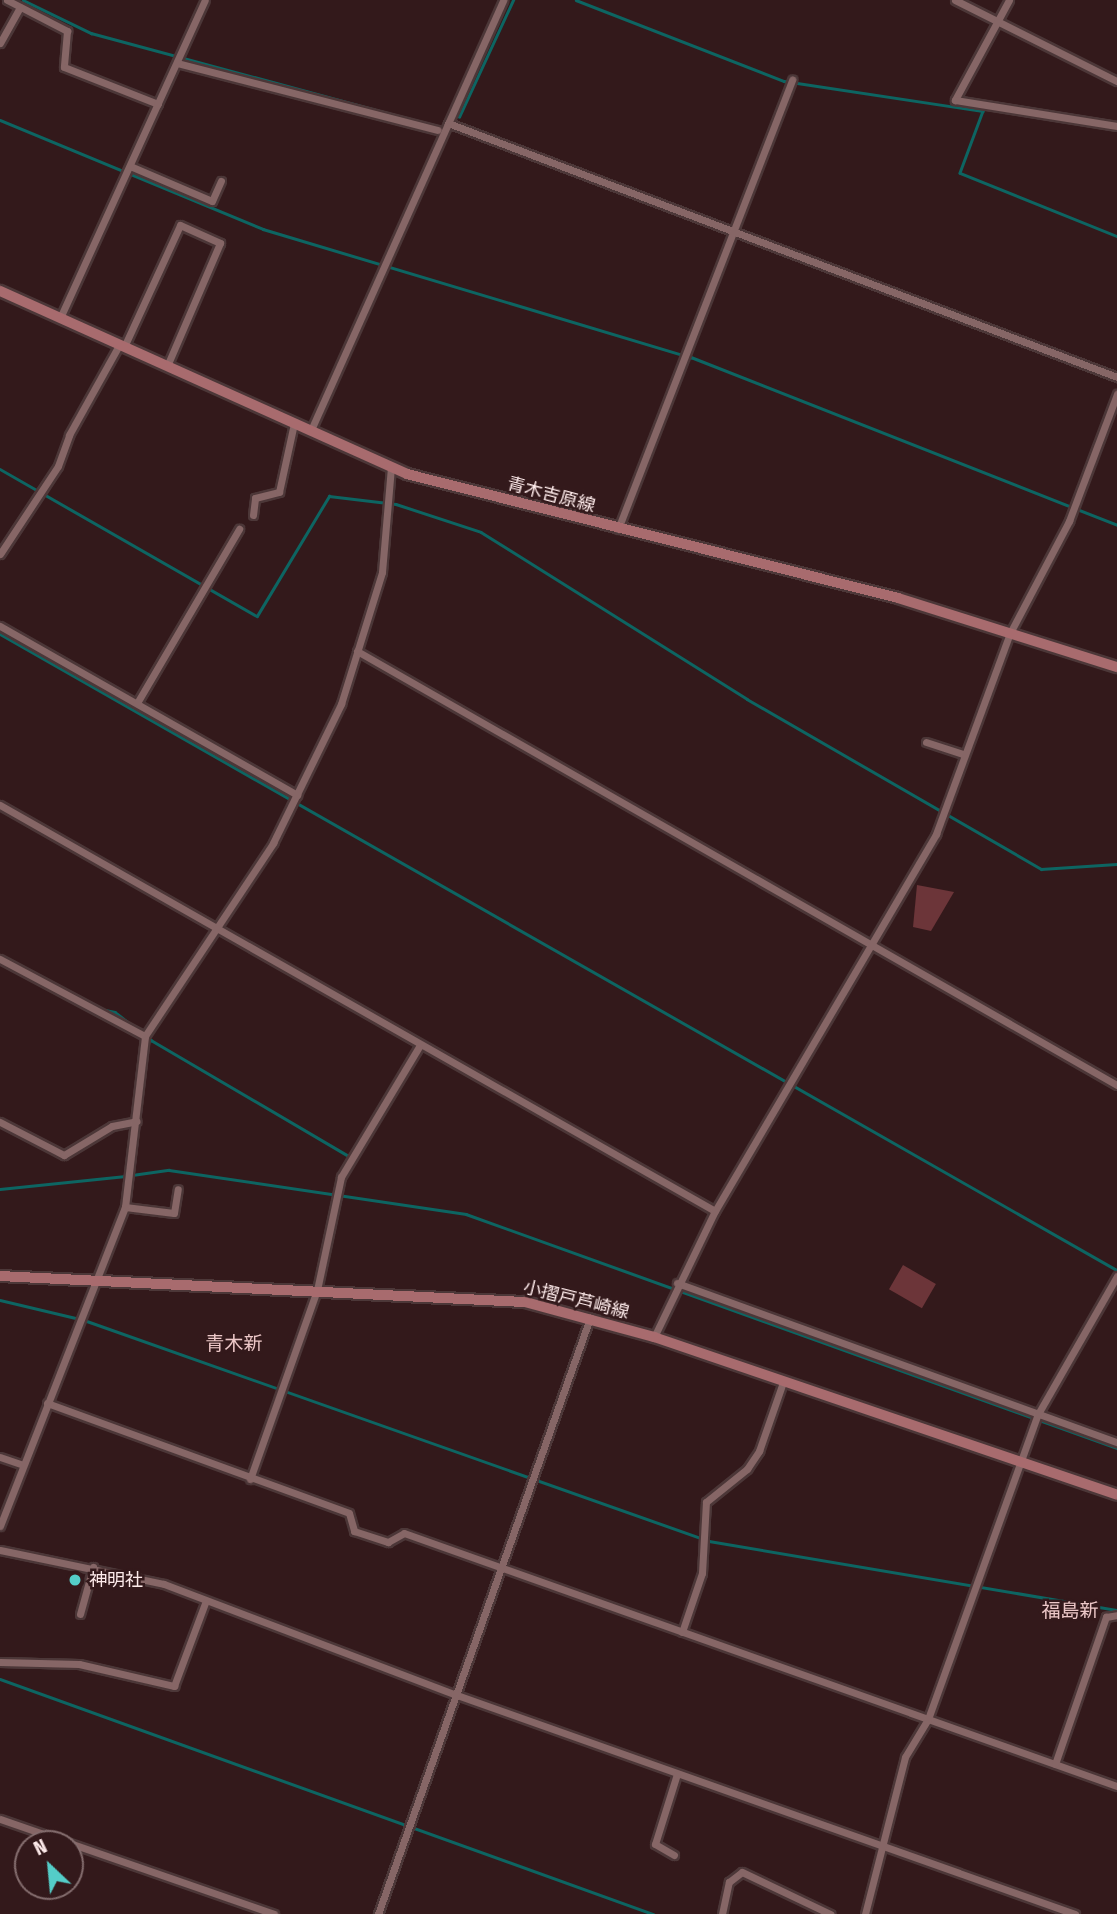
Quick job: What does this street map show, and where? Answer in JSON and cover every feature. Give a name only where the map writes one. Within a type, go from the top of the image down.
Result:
[{"type":"main road","name":"青木吉原線","points":[[0,291],[391,468],[618,529],[898,598],[1117,667]]},
{"type":"main road","name":"小摺戸芦崎線","points":[[0,1276],[525,1302],[654,1337],[1117,1495]]},
{"type":"street","points":[[7,0],[67,31],[64,67],[158,104]]},
{"type":"street","points":[[60,318],[205,0]]},
{"type":"street","points":[[312,430],[503,0]]},
{"type":"street","points":[[955,0],[1117,81]]},
{"type":"street","points":[[1009,0],[955,100],[1117,126]]},
{"type":"street","points":[[0,43],[20,7]]},
{"type":"street","points":[[177,63],[438,130]]},
{"type":"street","points":[[618,529],[792,80]]},
{"type":"street","points":[[448,123],[1117,377]]},
{"type":"street","points":[[130,166],[212,201],[221,181]]},
{"type":"street","points":[[0,554],[58,467],[69,435],[121,346],[180,225],[220,243],[167,366]]},
{"type":"street","points":[[654,1337],[677,1283],[715,1211],[869,943],[936,834],[1010,633],[1069,521],[1117,394]]},
{"type":"street","points":[[253,515],[255,498],[279,492],[294,423]]},
{"type":"street","points":[[0,1526],[125,1207],[145,1036],[273,843],[341,704],[383,572],[391,468]]},
{"type":"street","points":[[137,703],[239,529]]},
{"type":"street","points":[[0,626],[297,795]]},
{"type":"street","points":[[357,651],[1117,1084]]},
{"type":"street","points":[[926,742],[964,754]]},
{"type":"street","points":[[0,805],[715,1211]]},
{"type":"street","points":[[0,959],[145,1036]]},
{"type":"street","points":[[250,1479],[317,1290],[341,1177],[420,1045]]},
{"type":"street","points":[[0,1122],[64,1155],[112,1126],[137,1121]]},
{"type":"street","points":[[125,1207],[174,1213],[178,1189]]},
{"type":"street","points":[[865,1914],[886,1848],[905,1757],[928,1719],[1038,1414],[1117,1276]]},
{"type":"street","points":[[677,1283],[1117,1442]]},
{"type":"street","points":[[378,1914],[454,1694],[590,1318]]},
{"type":"street","points":[[682,1632],[702,1573],[706,1502],[747,1469],[759,1451],[783,1382]]},
{"type":"street","points":[[47,1403],[348,1513],[354,1531],[388,1542],[404,1534],[1117,1786]]},
{"type":"street","points":[[0,1457],[23,1465]]},
{"type":"street","points":[[0,1550],[93,1567],[164,1584],[205,1603],[454,1694],[1075,1914]]},
{"type":"street","points":[[80,1614],[93,1567]]},
{"type":"street","points":[[0,1662],[79,1664],[174,1686],[205,1603]]},
{"type":"street","points":[[1055,1764],[1105,1617],[1117,1615]]},
{"type":"street","points":[[674,1855],[655,1844],[677,1773]]},
{"type":"street","points":[[0,1819],[274,1914]]},
{"type":"street","points":[[722,1914],[729,1882],[742,1872],[830,1914]]},
{"type":"shaded area","points":[[917,885],[954,892],[931,931],[913,927]]},
{"type":"shaded area","points":[[903,1265],[936,1284],[922,1308],[889,1289]]},
{"type":"waterway","points":[[23,0],[91,33],[433,125]]},
{"type":"waterway","points":[[459,117],[513,0]]},
{"type":"waterway","points":[[576,0],[784,81],[983,111],[960,173],[1117,236]]},
{"type":"waterway","points":[[0,120],[263,229],[691,357],[1117,525]]},
{"type":"waterway","points":[[0,469],[257,616],[329,496],[396,504],[481,532],[747,699],[1041,869],[1117,864]]},
{"type":"waterway","points":[[0,634],[1117,1270]]},
{"type":"waterway","points":[[100,1009],[115,1012],[151,1040],[349,1156]]},
{"type":"waterway","points":[[132,1175],[169,1170],[466,1214],[1117,1448]]},
{"type":"waterway","points":[[0,1189],[125,1176]]},
{"type":"waterway","points":[[0,1300],[84,1320],[709,1541],[1117,1610]]},
{"type":"waterway","points":[[0,1679],[653,1914]]},
{"type":"place","name":"神明社","points":[[75,1580]]},
{"type":"district","name":"青木新","points":[[234,1344]]},
{"type":"district","name":"福島新","points":[[1070,1611]]}]
